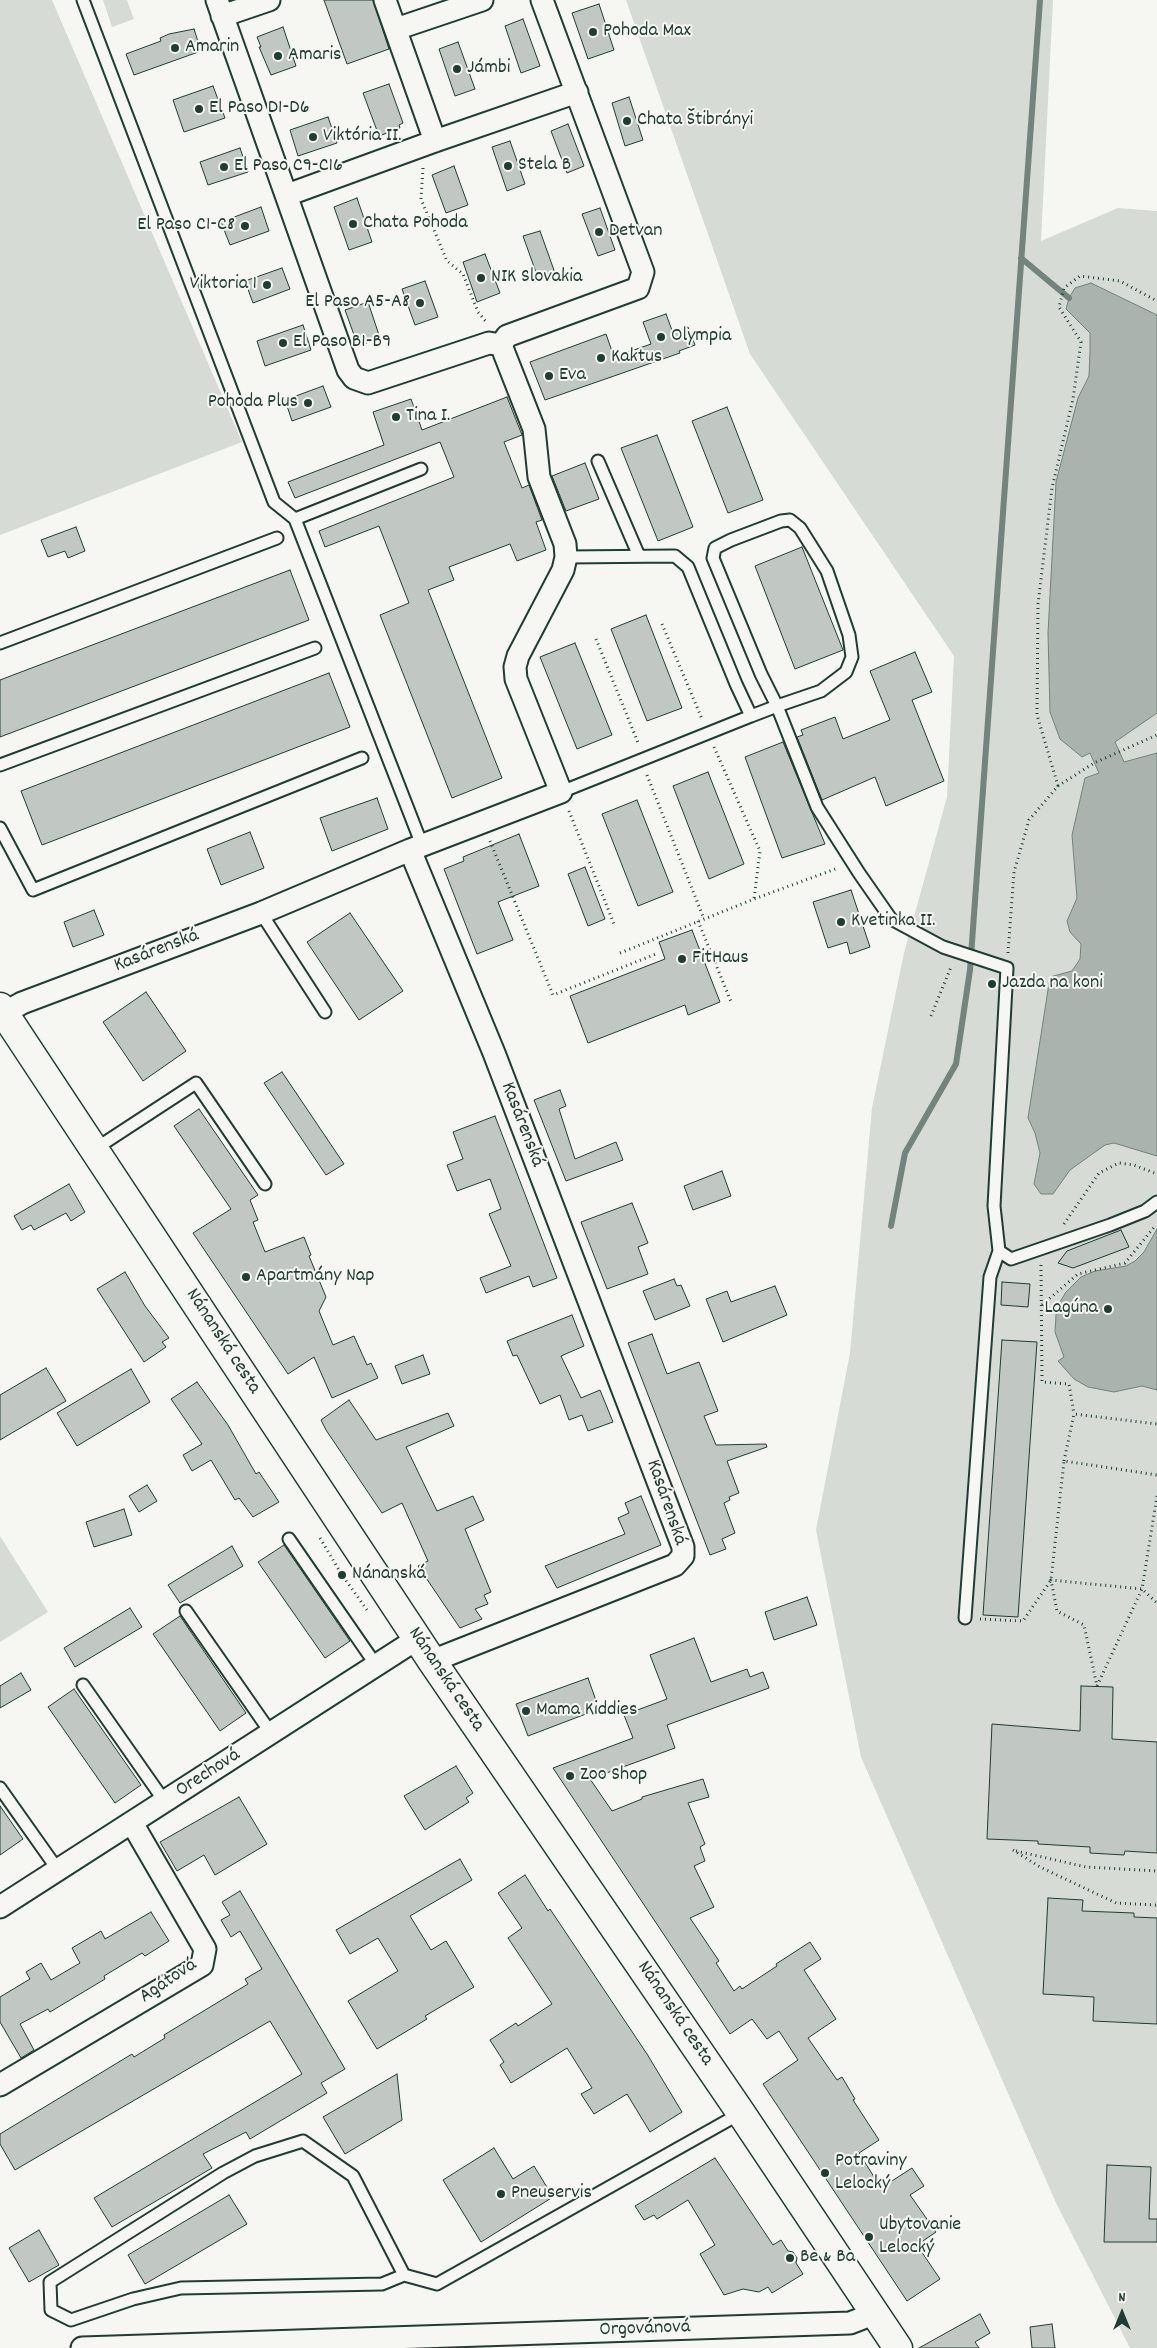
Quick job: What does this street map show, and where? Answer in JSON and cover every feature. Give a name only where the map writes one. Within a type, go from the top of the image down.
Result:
[{"type":"main road","name":"Nánanská cesta","points":[[2,1010],[432,1662],[741,2113],[898,2348]]},
{"type":"street","points":[[269,0],[220,8],[348,370],[354,378],[368,383],[495,344],[507,336],[638,288],[641,282],[643,272],[542,0]]},
{"type":"street","points":[[385,0],[396,30],[425,144]]},
{"type":"street","points":[[396,30],[482,0]]},
{"type":"street","points":[[287,195],[425,144],[577,92]]},
{"type":"street","points":[[416,847],[561,792],[516,679],[515,667],[518,656],[563,570],[566,557],[565,544],[539,477],[534,429],[495,344]]},
{"type":"street","name":"Kasárenská","points":[[2,1010],[261,913],[416,847],[683,1547],[682,1556],[675,1565],[432,1662]]},
{"type":"street","name":"Orechová","points":[[0,1907],[417,1639]]},
{"type":"street","name":"Agátová","points":[[0,2085],[202,1965],[205,1949],[132,1823]]},
{"type":"street","name":"Orgovánová","points":[[82,2348],[850,2323],[876,2313]]},
{"type":"lane","points":[[83,0],[274,502],[295,519],[416,847]]},
{"type":"lane","points":[[598,461],[639,556]]},
{"type":"lane","points":[[295,519],[421,469]]},
{"type":"lane","points":[[561,792],[751,716],[777,706],[821,691],[846,672],[852,657],[849,635],[827,571],[800,528],[790,520],[781,521],[715,548],[713,558],[761,674],[777,706],[817,807],[891,918],[943,948],[1007,968],[994,1206],[1000,1251],[990,1277],[964,1618]]},
{"type":"lane","points":[[0,643],[277,538]]},
{"type":"lane","points":[[566,557],[675,556],[688,567],[751,716]]},
{"type":"lane","points":[[0,765],[314,648]]},
{"type":"lane","points":[[0,828],[33,890],[362,758]]},
{"type":"lane","points":[[261,913],[325,1012]]},
{"type":"lane","points":[[95,1149],[196,1083],[266,1184]]},
{"type":"lane","points":[[1000,1251],[1010,1259],[1110,1225],[1145,1211],[1157,1202]]},
{"type":"lane","points":[[289,1539],[376,1665]]},
{"type":"lane","points":[[186,1612],[271,1733]]},
{"type":"lane","points":[[83,1685],[165,1802]]},
{"type":"lane","points":[[0,1788],[58,1870]]},
{"type":"lane","points":[[404,2275],[353,2176],[303,2141],[255,2156],[223,2173],[50,2282],[50,2310],[70,2320],[133,2299],[181,2288],[382,2284],[404,2275],[437,2284],[741,2113]]},
{"type":"path","points":[[425,144],[421,199],[447,261],[463,274],[478,312],[488,325],[495,344]]},
{"type":"path","points":[[1058,786],[1037,715],[1038,604],[1052,488],[1073,399],[1080,342],[1059,307],[1064,288],[1080,276],[1120,281],[1157,302]]},
{"type":"path","points":[[662,624],[760,851],[754,899]]},
{"type":"path","points":[[596,639],[704,919]]},
{"type":"path","points":[[1007,968],[1014,872],[1029,820],[1058,786],[1094,763],[1157,736]]},
{"type":"path","points":[[561,792],[614,924]]},
{"type":"path","points":[[482,822],[552,995],[656,954]]},
{"type":"path","points":[[620,953],[754,899],[853,863]]},
{"type":"path","points":[[698,921],[732,1004]]},
{"type":"path","points":[[931,1016],[958,952]]},
{"type":"path","points":[[1052,1245],[1066,1220],[1099,1173],[1119,1163],[1134,1165],[1157,1174]]},
{"type":"path","points":[[1042,1306],[1078,1274],[1125,1263],[1157,1224]]},
{"type":"path","points":[[1040,1249],[1042,1382],[1070,1384],[1074,1414],[1064,1462],[1051,1580],[1057,1611],[1084,1625],[1097,1686],[1142,1589],[1157,1496]]},
{"type":"path","points":[[1074,1414],[1157,1424]]},
{"type":"path","points":[[1064,1462],[1157,1474]]},
{"type":"path","points":[[964,1618],[1022,1621],[1051,1580]]},
{"type":"path","points":[[1051,1580],[1142,1589],[1157,1603]]},
{"type":"path","points":[[1157,1871],[1086,1866],[1013,1850],[1040,1867],[1116,1903],[1157,1905]]},
{"type":"shaded area","points":[[0,0],[52,0],[242,442],[0,535]]},
{"type":"shaded area","points":[[103,0],[127,0],[134,19],[112,27]]},
{"type":"shaded area","points":[[626,0],[1053,0],[1041,241],[1118,208],[1157,211],[1157,2348],[1130,2348],[1056,2203],[861,1757],[816,1530],[850,1353],[872,1108],[904,953],[947,797],[954,656],[750,354]]},
{"type":"shaded area","points":[[1091,283],[1157,315],[1157,713],[1115,742],[1124,762],[1157,753],[1157,1156],[1114,1143],[1105,1145],[1070,1170],[1053,1194],[1041,1194],[1034,1184],[1040,1153],[1035,1133],[1028,1118],[1050,977],[1072,971],[1080,959],[1081,944],[1070,932],[1067,921],[1077,898],[1072,835],[1085,778],[1099,773],[1090,753],[1082,757],[1060,739],[1050,712],[1048,633],[1056,482],[1078,398],[1089,376],[1090,333],[1066,309],[1069,298],[1075,288]]},
{"type":"shaded area","name":"Lagúna","points":[[1157,1229],[1157,1390],[1142,1386],[1114,1392],[1088,1387],[1074,1379],[1058,1361],[1064,1357],[1055,1332],[1056,1315],[1060,1302],[1066,1292],[1081,1277],[1095,1271],[1126,1266],[1135,1261],[1144,1252]]},
{"type":"shaded area","points":[[0,1536],[48,1612],[0,1642]]},
{"type":"building","points":[[324,0],[373,0],[389,49],[347,64]]},
{"type":"building","name":"Pohoda Max","points":[[599,4],[614,50],[588,59],[572,13]]},
{"type":"building","points":[[523,19],[540,66],[521,73],[505,26]]},
{"type":"building","name":"Amaris","points":[[283,27],[296,66],[271,75],[259,47],[261,47],[257,37]]},
{"type":"building","name":"Amarin","points":[[194,29],[201,51],[134,75],[126,54],[161,41],[160,38],[169,34]]},
{"type":"building","name":"Jámbi","points":[[458,42],[475,89],[455,96],[439,49]]},
{"type":"building","points":[[389,84],[403,123],[399,125],[400,128],[379,136],[363,93]]},
{"type":"building","name":"El Paso D1-D6","points":[[213,86],[225,118],[184,132],[173,100]]},
{"type":"building","name":"Chata Štibrányi","points":[[629,97],[643,140],[625,146],[612,103]]},
{"type":"building","name":"Viktória II.","points":[[328,117],[337,143],[298,156],[290,130]]},
{"type":"building","points":[[568,124],[584,166],[567,173],[551,131]]},
{"type":"building","name":"Stela B","points":[[510,141],[525,184],[507,191],[492,147]]},
{"type":"building","name":"El Paso C9-C16","points":[[240,148],[248,172],[208,185],[200,162]]},
{"type":"building","points":[[454,166],[468,205],[446,213],[432,175]]},
{"type":"building","name":"Chata Pohoda","points":[[357,198],[372,242],[349,250],[334,207]]},
{"type":"building","name":"El Paso C1-C8","points":[[261,207],[269,231],[230,245],[221,222]]},
{"type":"building","name":"Detvan","points":[[600,208],[615,250],[598,256],[582,214]]},
{"type":"building","points":[[540,231],[555,273],[538,278],[523,236]]},
{"type":"building","name":"NIK Slovakia","points":[[485,254],[500,293],[477,302],[463,262]]},
{"type":"building","name":"Viktoria 1","points":[[282,268],[290,289],[253,303],[245,281]]},
{"type":"building","name":"El Paso A5-A8","points":[[425,281],[438,317],[415,325],[402,289]]},
{"type":"building","points":[[368,302],[380,338],[358,346],[345,310]]},
{"type":"building","points":[[666,314],[673,333],[688,327],[695,345],[679,351],[680,353],[545,400],[530,362],[606,334],[614,357],[651,344],[643,322]]},
{"type":"building","name":"El Paso B1-B9","points":[[303,325],[311,350],[265,366],[257,341]]},
{"type":"building","name":"Pohoda Plus","points":[[323,386],[331,407],[292,421],[285,400]]},
{"type":"building","points":[[507,397],[522,435],[504,442],[522,488],[529,485],[542,520],[536,522],[546,550],[517,561],[510,544],[449,567],[454,580],[428,590],[502,778],[452,798],[380,615],[409,603],[379,526],[325,547],[319,531],[454,477],[440,442],[295,498],[288,482],[384,445],[373,412],[411,399],[422,430]]},
{"type":"building","points":[[727,407],[763,500],[728,513],[692,421]]},
{"type":"building","points":[[657,435],[693,527],[658,541],[621,448]]},
{"type":"building","points":[[585,463],[599,499],[566,511],[552,476]]},
{"type":"building","points":[[76,527],[85,551],[68,558],[65,551],[48,557],[41,540]]},
{"type":"building","points":[[802,547],[843,650],[795,669],[755,566]]},
{"type":"building","points":[[290,570],[309,620],[0,737],[0,680]]},
{"type":"building","points":[[646,615],[682,708],[647,721],[611,629]]},
{"type":"building","points":[[575,643],[612,735],[577,749],[540,657]]},
{"type":"building","points":[[915,652],[932,692],[912,700],[944,781],[886,806],[875,777],[822,800],[797,737],[803,735],[801,730],[835,717],[843,739],[890,720],[870,671]]},
{"type":"building","points":[[329,673],[350,727],[42,845],[21,791]]},
{"type":"building","points":[[783,742],[825,844],[782,858],[745,757]]},
{"type":"building","points":[[708,772],[744,864],[709,879],[673,786]]},
{"type":"building","points":[[377,798],[388,829],[332,851],[320,818]]},
{"type":"building","points":[[637,800],[673,892],[638,906],[602,814]]},
{"type":"building","points":[[250,832],[264,868],[221,885],[207,849]]},
{"type":"building","points":[[519,834],[539,886],[498,902],[513,940],[477,954],[444,869],[464,861],[463,857]]},
{"type":"building","points":[[585,867],[605,919],[588,926],[568,874]]},
{"type":"building","name":"Kvetinka II.","points":[[851,890],[870,947],[850,954],[847,942],[828,948],[813,902]]},
{"type":"building","points":[[94,910],[104,935],[73,947],[64,922]]},
{"type":"building","points":[[350,913],[403,991],[359,1020],[307,942]]},
{"type":"building","points":[[692,930],[720,1002],[688,1015],[685,1005],[588,1043],[570,996],[665,959],[659,942]]},
{"type":"building","points":[[146,992],[186,1051],[143,1081],[103,1022]]},
{"type":"building","points":[[282,1072],[344,1164],[326,1175],[264,1083]]},
{"type":"building","points":[[560,1090],[566,1106],[559,1109],[575,1159],[616,1142],[623,1160],[566,1181],[534,1100]]},
{"type":"building","points":[[199,1109],[258,1195],[250,1200],[258,1220],[253,1222],[265,1252],[304,1237],[311,1255],[309,1256],[326,1297],[319,1311],[333,1345],[354,1336],[367,1365],[371,1363],[378,1378],[332,1398],[314,1357],[288,1374],[193,1233],[231,1209],[174,1126]]},
{"type":"building","points":[[495,1116],[557,1278],[533,1287],[529,1276],[486,1293],[480,1278],[511,1266],[489,1214],[501,1209],[490,1179],[457,1191],[447,1165],[463,1159],[453,1132]]},
{"type":"building","points":[[722,1171],[731,1196],[693,1210],[684,1186]]},
{"type":"building","points":[[69,1184],[85,1212],[71,1221],[66,1213],[34,1230],[31,1225],[22,1230],[14,1216]]},
{"type":"building","points":[[632,1203],[648,1243],[638,1247],[648,1274],[607,1289],[581,1222]]},
{"type":"building","points":[[1121,1230],[1129,1247],[1073,1268],[1058,1263],[1067,1251]]},
{"type":"building","points":[[125,1272],[145,1306],[169,1338],[162,1342],[166,1347],[144,1362],[97,1289]]},
{"type":"building","points":[[674,1279],[677,1286],[681,1285],[690,1306],[655,1320],[643,1291]]},
{"type":"building","points":[[1002,1282],[1030,1284],[1028,1307],[1001,1305]]},
{"type":"building","points":[[775,1286],[787,1315],[723,1342],[706,1299],[727,1291],[731,1302]]},
{"type":"building","points":[[572,1315],[584,1346],[561,1356],[581,1398],[600,1390],[613,1422],[588,1431],[582,1415],[569,1420],[560,1395],[540,1404],[517,1355],[513,1356],[507,1341]]},
{"type":"building","points":[[652,1334],[667,1374],[699,1362],[718,1411],[704,1416],[716,1445],[766,1444],[767,1447],[727,1461],[739,1493],[729,1497],[730,1500],[724,1503],[735,1533],[722,1539],[726,1549],[710,1555],[628,1343]]},
{"type":"building","points":[[1002,1340],[1037,1342],[1018,1617],[983,1615]]},
{"type":"building","points":[[423,1355],[430,1374],[402,1384],[395,1366]]},
{"type":"building","points":[[46,1368],[66,1401],[0,1440],[0,1395]]},
{"type":"building","points":[[131,1369],[150,1402],[77,1446],[57,1413]]},
{"type":"building","points":[[197,1382],[228,1425],[256,1474],[259,1472],[279,1502],[253,1517],[239,1498],[235,1500],[211,1460],[192,1471],[183,1455],[202,1444],[171,1399]]},
{"type":"building","points":[[349,1400],[376,1440],[448,1413],[454,1426],[406,1447],[437,1511],[473,1496],[484,1520],[465,1529],[491,1592],[484,1595],[488,1604],[475,1609],[482,1619],[460,1628],[418,1566],[428,1561],[402,1503],[382,1513],[326,1430],[321,1420]]},
{"type":"building","points":[[147,1485],[157,1501],[139,1512],[129,1496]]},
{"type":"building","points":[[641,1496],[661,1545],[557,1588],[545,1566],[625,1534],[618,1518],[629,1513],[625,1503]]},
{"type":"building","points":[[124,1509],[132,1535],[94,1547],[86,1522]]},
{"type":"building","points":[[284,1545],[350,1641],[325,1658],[258,1562]]},
{"type":"building","points":[[232,1546],[243,1566],[180,1603],[168,1585]]},
{"type":"building","points":[[807,1597],[817,1625],[774,1640],[765,1612]]},
{"type":"building","points":[[130,1608],[142,1627],[75,1667],[64,1648]]},
{"type":"building","points":[[180,1616],[246,1713],[220,1731],[153,1634]]},
{"type":"building","points":[[694,1638],[711,1682],[747,1669],[750,1677],[763,1672],[769,1688],[667,1725],[675,1748],[590,1779],[612,1811],[642,1799],[642,1797],[703,1779],[709,1797],[688,1803],[705,1844],[700,1847],[705,1861],[694,1866],[714,1907],[690,1918],[719,1961],[716,1963],[734,1991],[740,1986],[742,1989],[810,1942],[821,1959],[804,1970],[836,2019],[808,2038],[837,2080],[842,2077],[855,2099],[853,2100],[879,2140],[859,2153],[881,2188],[912,2168],[924,2186],[910,2195],[936,2232],[917,2245],[940,2279],[907,2301],[763,2084],[798,2060],[779,2031],[767,2039],[752,2019],[730,2034],[553,1768],[633,1738],[624,1715],[667,1699],[650,1655]]},
{"type":"building","points":[[21,1673],[31,1690],[0,1708],[0,1686]]},
{"type":"building","points":[[588,1678],[599,1709],[528,1736],[516,1704]]},
{"type":"building","points":[[1081,1686],[1113,1687],[1112,1739],[1157,1742],[1157,1853],[1125,1851],[1124,1855],[1090,1853],[1090,1847],[1038,1844],[1038,1841],[987,1839],[992,1724],[1080,1731]]},
{"type":"building","points":[[74,1689],[141,1785],[115,1803],[48,1707]]},
{"type":"building","points":[[456,1766],[473,1793],[466,1798],[469,1802],[425,1830],[404,1796]]},
{"type":"building","points":[[239,1797],[267,1844],[215,1875],[204,1855],[177,1871],[160,1842]]},
{"type":"building","points":[[0,1806],[23,1839],[0,1855]]},
{"type":"building","points":[[460,1859],[472,1880],[410,1916],[431,1950],[446,1941],[474,1987],[425,2016],[427,2019],[377,2049],[348,2001],[398,1971],[378,1938],[350,1954],[336,1930]]},
{"type":"building","points":[[525,1875],[548,1911],[550,1909],[647,2054],[682,2112],[650,2132],[627,2094],[594,2114],[581,2094],[592,2088],[567,2048],[511,2083],[500,2065],[504,2062],[490,2040],[516,2023],[518,2026],[552,2004],[508,1938],[522,1928],[498,1893]]},
{"type":"building","points":[[240,1891],[345,2069],[321,2083],[327,2093],[250,2139],[246,2132],[203,2154],[212,2168],[112,2227],[94,2198],[302,2074],[270,2021],[15,2170],[0,2144],[0,2134],[132,2054],[134,2057],[165,2038],[164,2035],[248,1984],[245,1979],[262,1969],[240,1931],[231,1937],[221,1920],[230,1915],[222,1902]]},
{"type":"building","points":[[1048,1898],[1083,1900],[1082,1911],[1134,1913],[1134,1917],[1157,1918],[1157,2024],[1093,2021],[1094,1997],[1043,1994]]},
{"type":"building","points":[[151,1912],[169,1941],[145,1956],[142,1953],[104,1976],[105,1979],[50,2012],[48,2009],[20,2024],[34,2050],[21,2058],[0,2022],[0,1997],[30,1979],[26,1972],[41,1963],[51,1980],[80,1963],[72,1948],[101,1931],[105,1939]]},
{"type":"building","points":[[397,2074],[402,2120],[345,2154],[323,2117]]},
{"type":"building","name":"Pneuservis","points":[[494,2148],[513,2179],[534,2166],[553,2197],[481,2242],[443,2180]]},
{"type":"building","points":[[715,2158],[773,2245],[781,2240],[788,2251],[793,2252],[797,2258],[796,2263],[803,2274],[772,2293],[768,2287],[759,2292],[743,2289],[724,2295],[700,2254],[715,2245],[688,2200],[657,2219],[654,2215],[644,2220],[635,2206]]},
{"type":"building","points":[[1107,2165],[1151,2167],[1149,2219],[1157,2219],[1157,2242],[1104,2242]]},
{"type":"building","points":[[229,2195],[247,2224],[145,2284],[128,2255]]},
{"type":"building","points":[[39,2230],[59,2265],[29,2282],[9,2248]]},
{"type":"building","points":[[980,2314],[990,2333],[975,2342],[979,2348],[919,2348]]},
{"type":"building","points":[[1052,2324],[1055,2348],[1032,2348],[1030,2327]]},
{"type":"waterway","points":[[891,1226],[905,1153],[956,1064],[970,970],[1040,0]]},
{"type":"waterway","points":[[1021,258],[1069,298]]},
{"type":"place","name":"Pohoda Max","points":[[593,32]]},
{"type":"place","name":"Amarin","points":[[175,48]]},
{"type":"place","name":"Amaris","points":[[278,56]]},
{"type":"place","name":"Jámbi","points":[[457,69]]},
{"type":"place","name":"El Paso D1-D6","points":[[199,109]]},
{"type":"place","name":"Chata Štibrányi","points":[[627,121]]},
{"type":"place","name":"Viktória II.","points":[[313,137]]},
{"type":"place","name":"Stela B","points":[[508,166]]},
{"type":"place","name":"El Paso C9-C16","points":[[224,167]]},
{"type":"place","name":"Chata Pohoda","points":[[353,224]]},
{"type":"place","name":"El Paso C1-C8","points":[[245,226]]},
{"type":"place","name":"Detvan","points":[[599,232]]},
{"type":"place","name":"NIK Slovakia","points":[[481,278]]},
{"type":"place","name":"Viktoria 1","points":[[267,285]]},
{"type":"place","name":"El Paso A5-A8","points":[[420,303]]},
{"type":"place","name":"Olympia","points":[[661,337]]},
{"type":"place","name":"El Paso B1-B9","points":[[283,343]]},
{"type":"place","name":"Kaktus","points":[[601,358]]},
{"type":"place","name":"Eva","points":[[549,376]]},
{"type":"place","name":"Pohoda Plus","points":[[308,403]]},
{"type":"place","name":"Tina I.","points":[[396,417]]},
{"type":"place","name":"Kvetinka II.","points":[[841,922]]},
{"type":"place","name":"FitHaus","points":[[682,959]]},
{"type":"place","name":"Jazda na koni","points":[[992,984]]},
{"type":"place","name":"Apartmány Nap","points":[[246,1277]]},
{"type":"place","name":"Lagúna","points":[[1108,1309]]},
{"type":"place","name":"Nánanská","points":[[342,1575]]},
{"type":"place","name":"Mama Kiddies","points":[[526,1711]]},
{"type":"place","name":"Zoo Shop","points":[[570,1776]]},
{"type":"place","name":"Potraviny Lelocký","points":[[825,2173]]},
{"type":"place","name":"Pneuservis","points":[[501,2194]]},
{"type":"place","name":"Ubytovanie Lelocký","points":[[869,2237]]},
{"type":"place","name":"Be & Ba","points":[[790,2258]]}]
